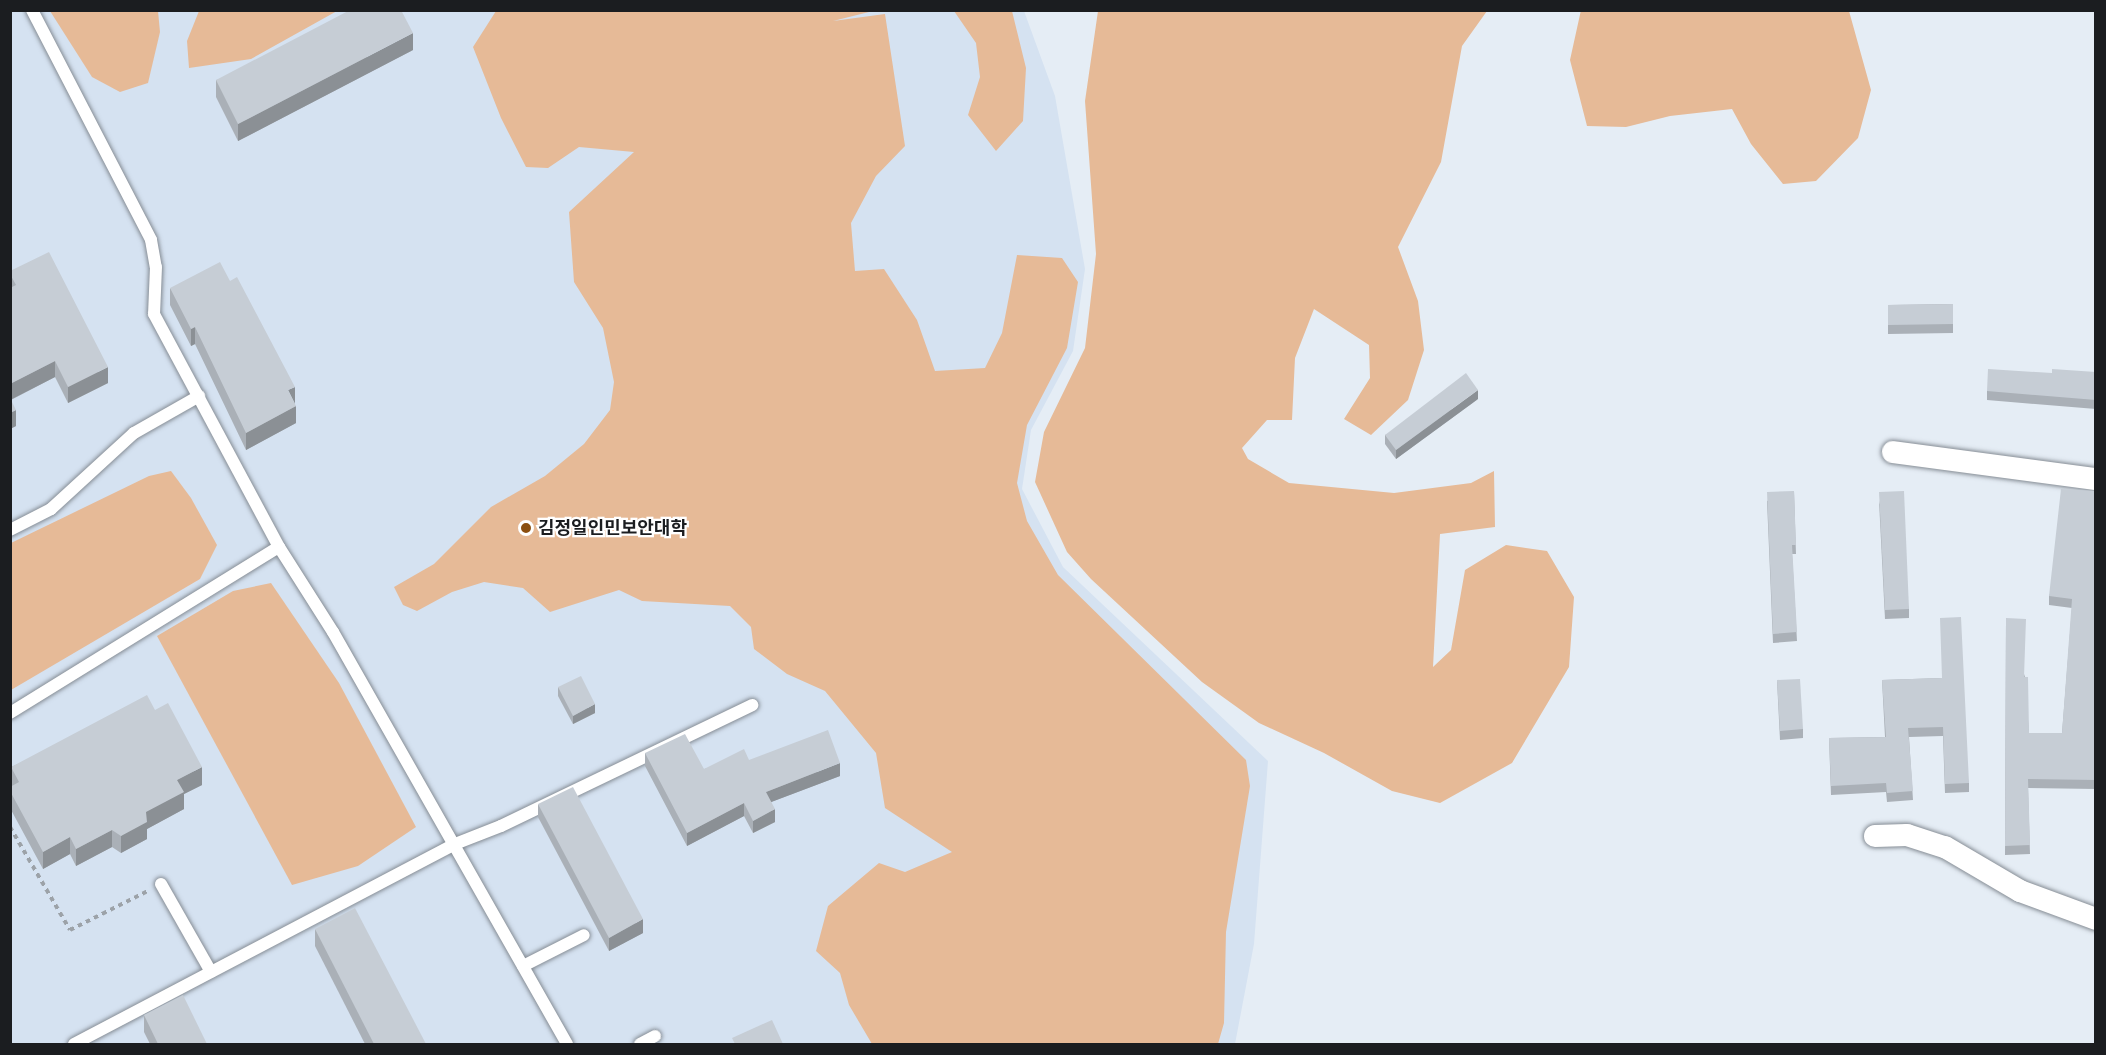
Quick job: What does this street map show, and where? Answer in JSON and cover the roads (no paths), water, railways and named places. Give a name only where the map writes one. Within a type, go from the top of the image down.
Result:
[{"type":"street","points":[[1893,452],[2096,479]]},
{"type":"street","points":[[1875,836],[1906,835],[1945,847],[2020,891],[2096,919]]},
{"type":"lane","points":[[32,10],[151,240],[156,267],[154,314],[279,547],[333,632],[567,1044]]},
{"type":"lane","points":[[10,530],[51,509],[134,433],[199,396]]},
{"type":"lane","points":[[10,713],[279,547]]},
{"type":"lane","points":[[74,1044],[455,844],[501,826],[752,705]]},
{"type":"lane","points":[[161,884],[211,972]]},
{"type":"lane","points":[[523,966],[584,935]]},
{"type":"lane","points":[[640,1044],[655,1036]]},
{"type":"place","name":"김정일인민보안대학","points":[[526,528]]}]
